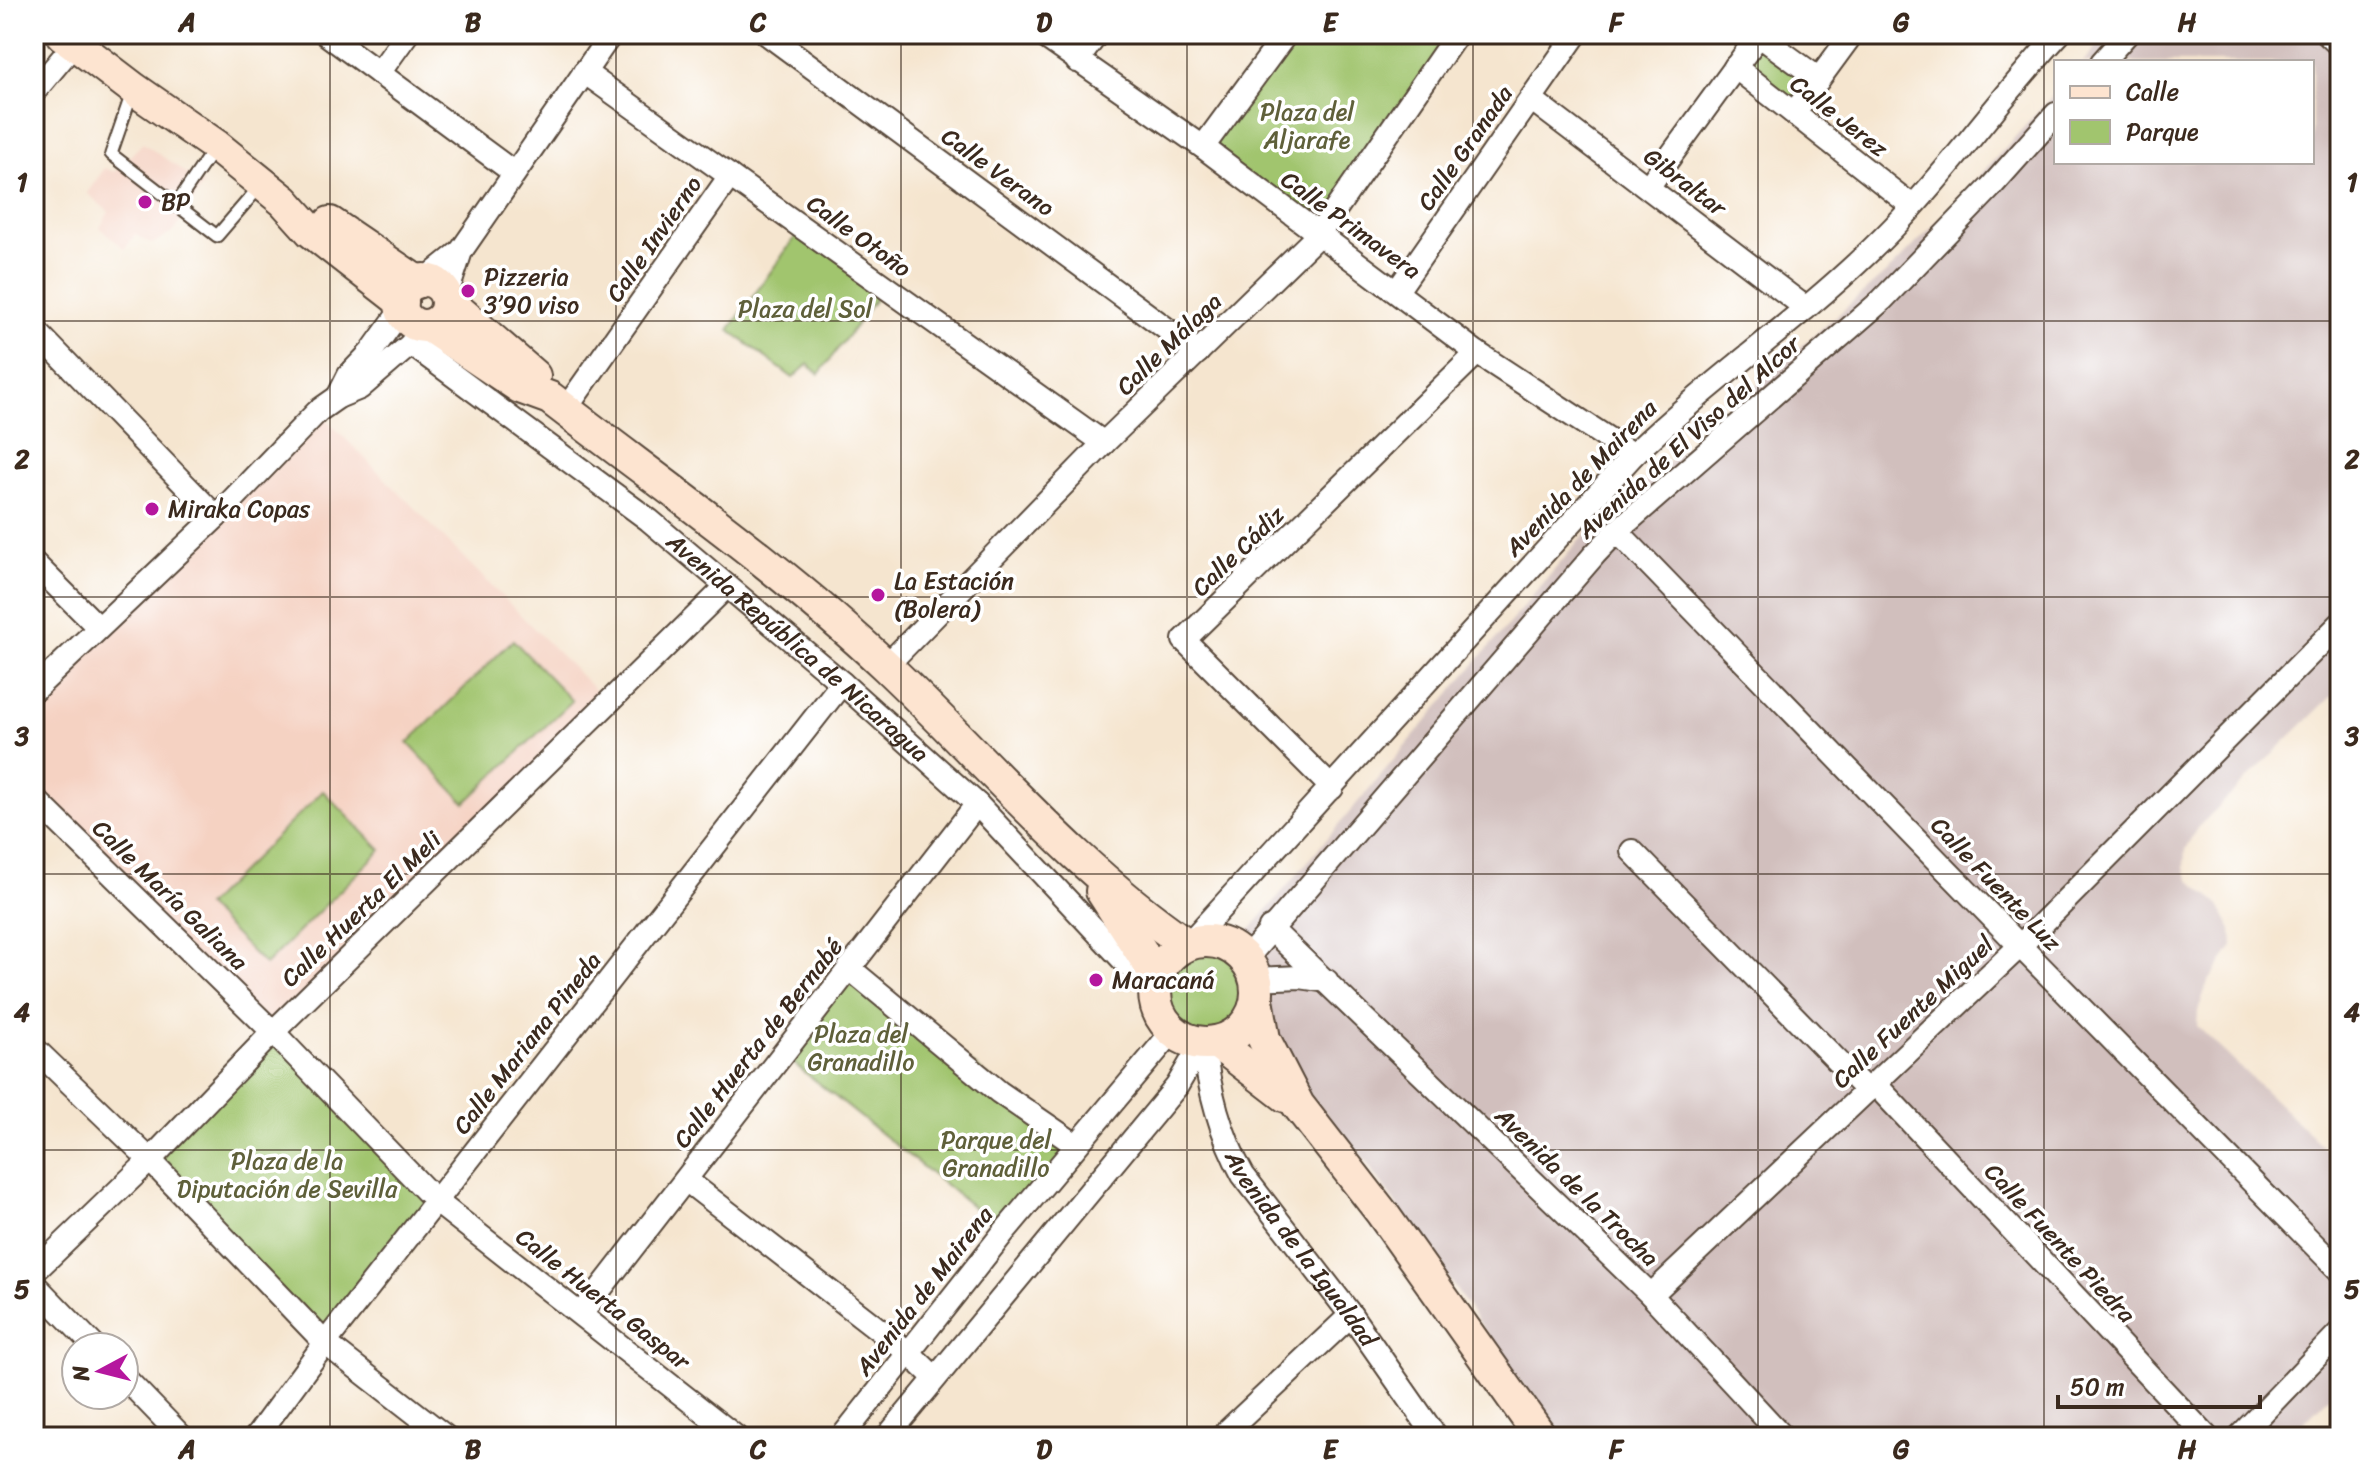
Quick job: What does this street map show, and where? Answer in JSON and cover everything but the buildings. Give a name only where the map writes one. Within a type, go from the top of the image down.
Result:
[{"type":"street","points":[[326,34],[513,172]]},
{"type":"street","points":[[379,73],[407,34]]},
{"type":"street","points":[[34,690],[216,517],[318,411],[338,397],[360,388],[422,308],[611,34]]},
{"type":"street","name":"Calle Verano","points":[[767,34],[1198,352]]},
{"type":"street","name":"Calle Primavera","points":[[1041,34],[1203,147],[1477,353],[1633,455]]},
{"type":"street","points":[[1077,61],[1097,34]]},
{"type":"street","points":[[1203,147],[1286,34]]},
{"type":"street","name":"Calle Málaga","points":[[886,666],[1104,443],[1318,235],[1457,34]]},
{"type":"street","name":"Calle Granada","points":[[1397,291],[1576,34]]},
{"type":"street","points":[[1794,113],[1852,34]]},
{"type":"street","points":[[2104,60],[2127,34]]},
{"type":"street","points":[[2327,34],[2340,46]]},
{"type":"street","points":[[1648,187],[1758,35],[1819,79]]},
{"type":"street","name":"Avenida de Mairena","points":[[1188,943],[1633,455],[1662,427],[1806,308],[1893,228],[2047,38]]},
{"type":"street","points":[[34,92],[68,39]]},
{"type":"street","name":"Avenida República de Nicaragua","points":[[68,39],[216,146],[273,192],[311,231],[422,308],[520,387],[558,404],[759,555],[886,666],[1078,855],[1147,917],[1188,943]]},
{"type":"street","name":"Calle Jerez","points":[[1735,67],[1912,206]]},
{"type":"street","name":"Calle Otoño","points":[[584,72],[1104,443]]},
{"type":"street","name":"Gibraltar","points":[[1531,99],[1806,308]]},
{"type":"street","name":"Avenida de El Viso del Alcor","points":[[1253,979],[1270,928],[1617,531],[1882,300],[2054,116]]},
{"type":"street","name":"Calle Invierno","points":[[558,404],[730,176]]},
{"type":"street","points":[[338,397],[349,375],[422,308]]},
{"type":"street","name":"Avenida República de Nicaragua","points":[[422,308],[649,520],[842,683],[977,804],[1125,962],[1155,980]]},
{"type":"street","points":[[34,329],[216,517]]},
{"type":"street","name":"Calle Cádiz","points":[[1332,788],[1184,640],[1477,353]]},
{"type":"street","name":"Calle Fuente Luz","points":[[1617,531],[2340,1271]]},
{"type":"street","points":[[34,563],[98,627]]},
{"type":"street","name":"Calle Huerta El Meli","points":[[34,1272],[150,1160],[273,1032],[727,586]]},
{"type":"street","name":"Calle Fuente Miguel","points":[[1651,1295],[2020,946],[2340,624]]},
{"type":"street","name":"Calle Mariana Pineda","points":[[256,1437],[325,1343],[842,683]]},
{"type":"street","name":"Calle María Galiana","points":[[34,798],[273,1032],[437,1202]]},
{"type":"street","name":"Calle Huerta de Bernabé","points":[[581,1314],[977,804]]},
{"type":"street","name":"Calle Fuente Piedra","points":[[1632,851],[1871,1088],[2207,1437]]},
{"type":"street","name":"Avenida República de Nicaragua","points":[[1078,855],[1155,980]]},
{"type":"street","name":"Avenida de la Trocha","points":[[1270,928],[1651,1295],[1783,1437]]},
{"type":"street","points":[[1298,1105],[1207,1043],[1184,1038],[1173,1031],[1157,1009],[1155,980],[1168,957],[1188,943],[1205,940],[1234,948],[1253,979],[1264,1039],[1298,1105],[1382,1213],[1541,1437]]},
{"type":"street","points":[[849,968],[999,1092],[1076,1145]]},
{"type":"street","points":[[1253,979],[1292,977],[1327,981]]},
{"type":"street","points":[[887,1437],[1177,1086],[1207,1043],[1230,1037],[1243,1028],[1252,1015],[1253,979]]},
{"type":"street","name":"Avenida de Mairena","points":[[842,1437],[1076,1145],[1173,1031]]},
{"type":"street","name":"Avenida de la Igualdad","points":[[1207,1043],[1212,1092],[1234,1159],[1243,1175],[1351,1315],[1436,1437]]},
{"type":"street","points":[[34,1048],[150,1160],[325,1343],[446,1437]]},
{"type":"street","points":[[686,1180],[909,1353],[934,1377]]},
{"type":"street","name":"Calle Huerta Gaspar","points":[[437,1202],[736,1437]]},
{"type":"street","points":[[34,1284],[80,1331]]},
{"type":"street","points":[[1221,1437],[1351,1315]]},
{"type":"street","points":[[2239,1437],[2340,1332]]},
{"type":"street","points":[[140,1394],[182,1437]]},
{"type":"lane","points":[[134,89],[111,154],[175,206],[217,236],[273,192]]},
{"type":"lane","points":[[175,206],[216,146]]},
{"type":"shaded area","points":[[2108,34],[2340,34],[2340,688],[2197,828],[2185,849],[2184,868],[2189,880],[2217,902],[2232,930],[2233,946],[2207,984],[2198,1011],[2197,1026],[2340,1163],[2340,1386],[2289,1437],[1557,1437],[1360,1153],[1305,1090],[1228,962],[1244,937],[1583,536],[1894,266],[2054,94],[2054,164],[2314,164],[2314,60],[2085,60]]},
{"type":"shaded area","name":"BP","points":[[143,143],[203,185],[174,231],[152,244],[135,234],[125,249],[100,228],[109,212],[87,193],[105,168],[114,172]]},
{"type":"shaded area","points":[[318,411],[608,703],[273,1032],[34,798],[34,690]]},
{"type":"green space","name":"Plaza del Aljarafe","points":[[1286,34],[1457,34],[1318,235],[1203,147]]},
{"type":"green space","points":[[1759,35],[1819,79],[1794,113],[1735,67]]},
{"type":"green space","name":"Plaza del Sol","points":[[802,228],[885,286],[819,374],[808,364],[793,378],[729,330]]},
{"type":"green space","points":[[513,640],[572,701],[465,803],[408,743]]},
{"type":"green space","points":[[323,791],[381,850],[265,965],[206,906]]},
{"type":"green space","points":[[1205,949],[1229,956],[1241,968],[1248,992],[1241,1016],[1229,1028],[1205,1035],[1181,1028],[1169,1016],[1162,992],[1169,968],[1181,956]]},
{"type":"green space","name":"Plaza del Granadillo","points":[[849,968],[1076,1145],[1004,1232],[782,1054]]},
{"type":"green space","name":"Plaza de la Diputación de Sevilla","points":[[273,1032],[437,1202],[325,1343],[150,1160]]},
{"type":"place","name":"BP","points":[[145,202]]},
{"type":"place","name":"Pizzeria 3’90 viso","points":[[468,291]]},
{"type":"place","name":"Miraka Copas","points":[[152,509]]},
{"type":"place","name":"La Estación (Bolera)","points":[[878,595]]},
{"type":"place","name":"Maracaná","points":[[1096,980]]},
{"type":"park label","name":"Parque del Granadillo","points":[[996,1154]]}]
